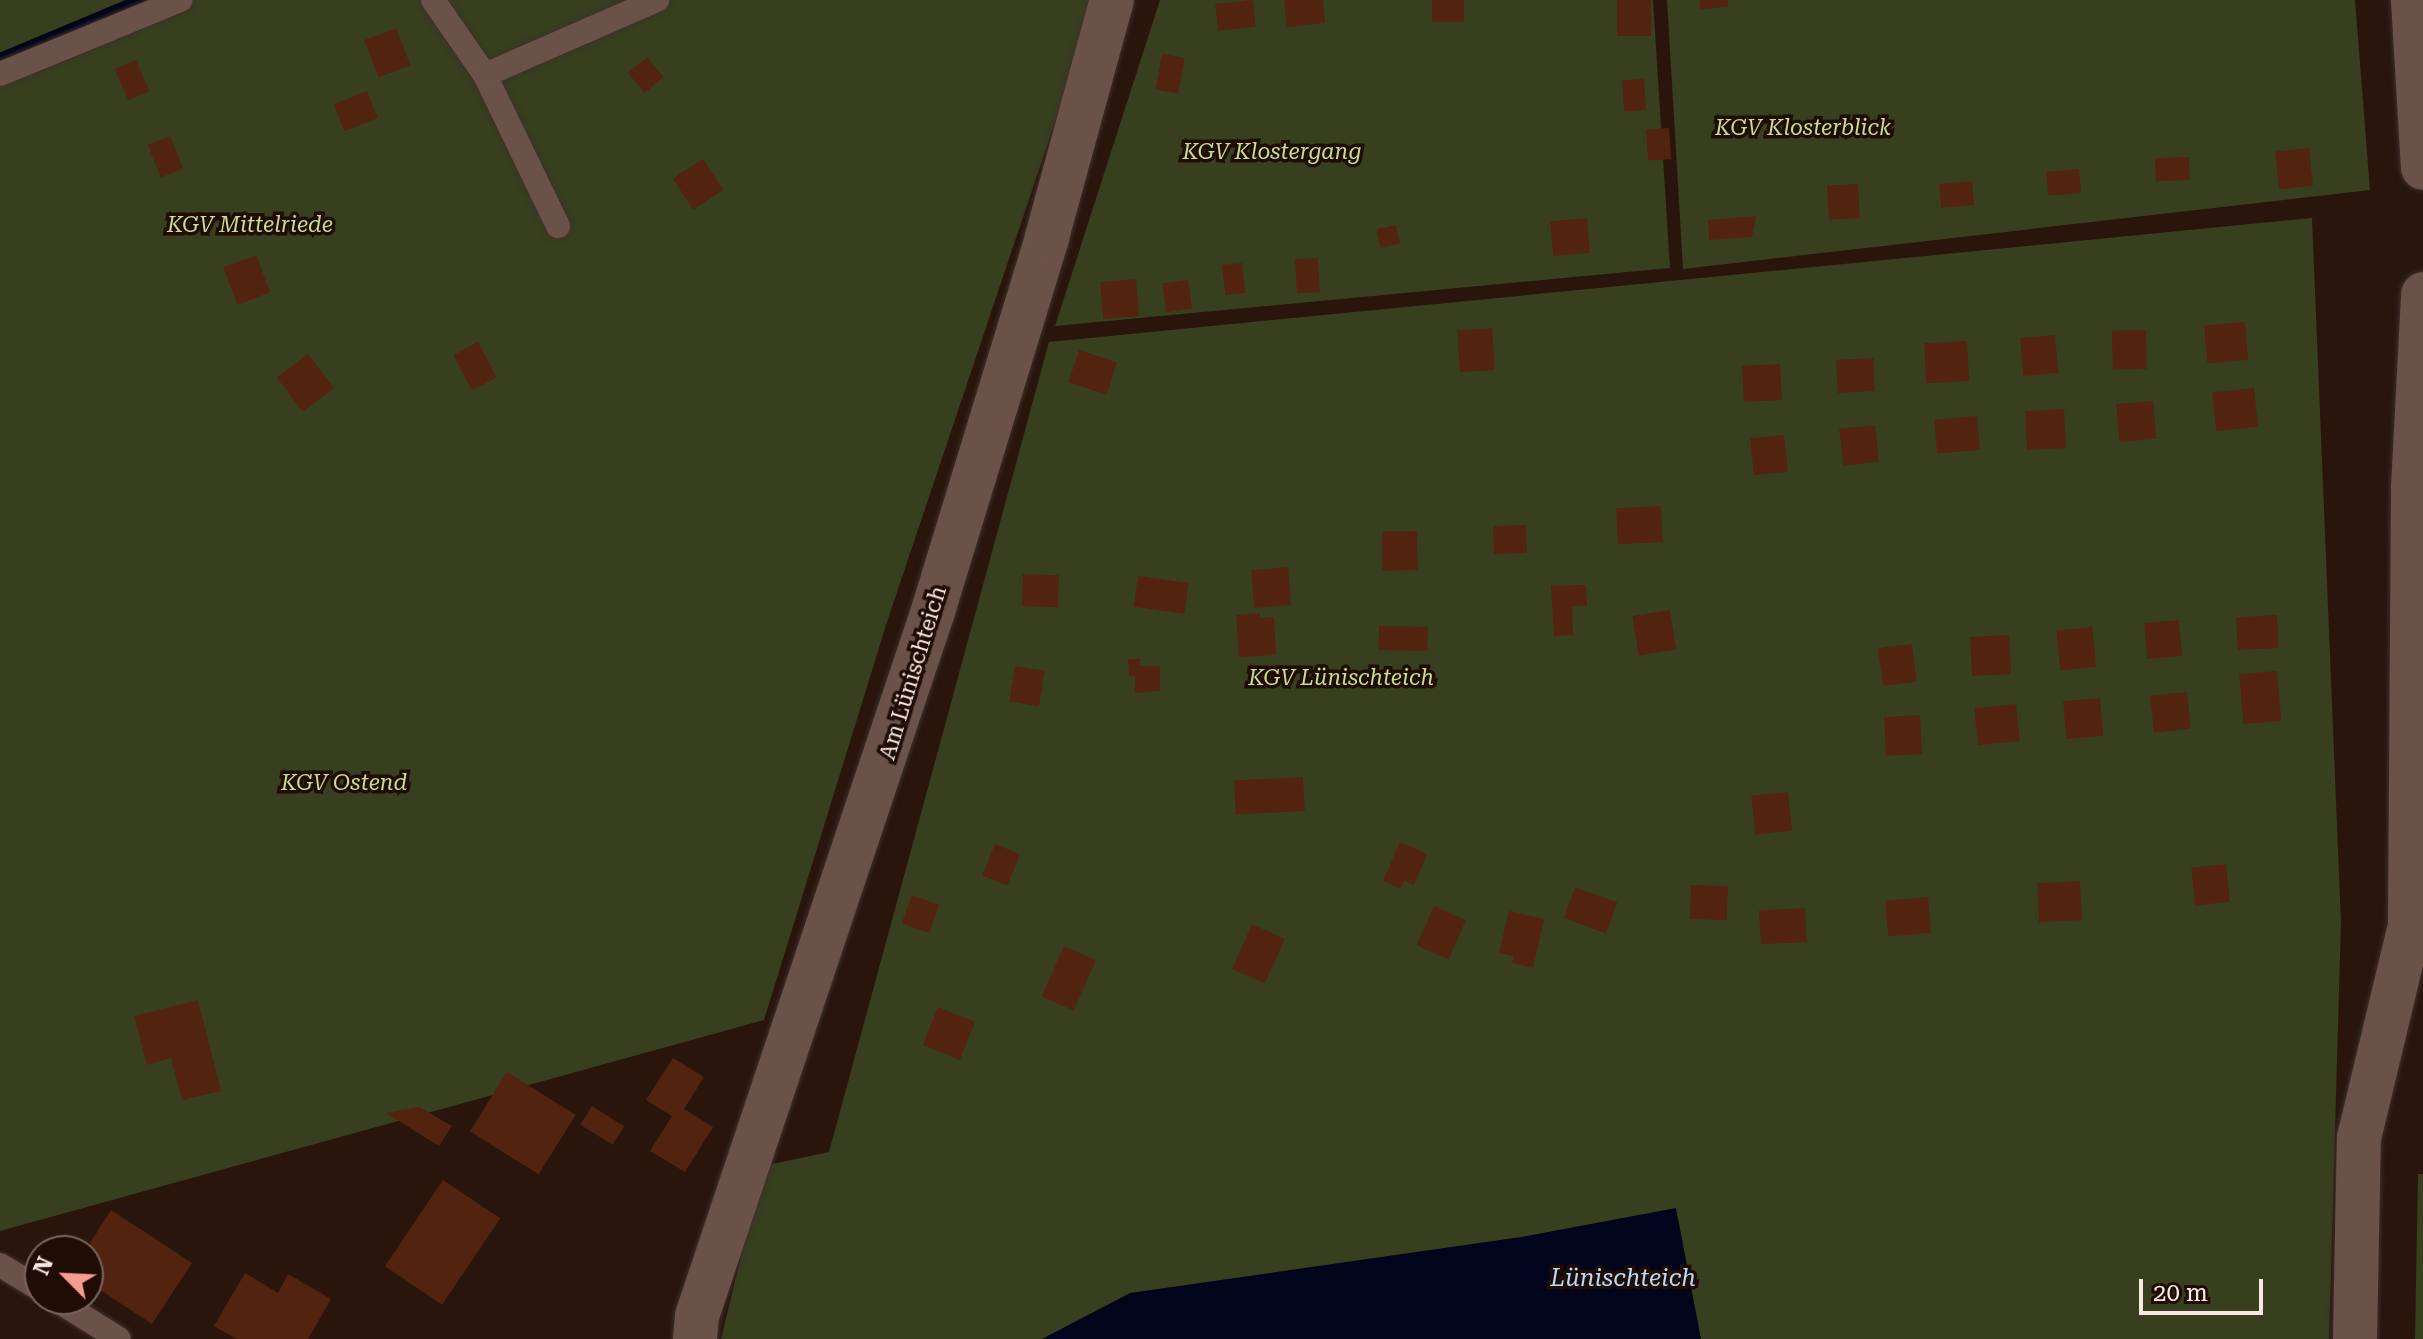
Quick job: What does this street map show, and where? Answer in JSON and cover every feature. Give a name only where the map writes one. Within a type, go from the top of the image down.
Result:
[{"type":"street","name":"Am Lünischteich","points":[[695,1339],[697,1316],[928,625],[1047,237],[1112,0]]},
{"type":"street","points":[[2413,0],[2423,168]]},
{"type":"street","points":[[2355,1339],[2359,1138],[2410,926],[2413,488],[2423,294]]},
{"type":"lane","points":[[0,74],[180,0]]},
{"type":"lane","points":[[433,0],[485,75],[558,226]]},
{"type":"lane","points":[[485,75],[657,0]]},
{"type":"lane","points":[[0,1265],[24,1279]]},
{"type":"lane","points":[[81,1315],[119,1339]]},
{"type":"green space","points":[[0,0],[1096,0],[887,622],[764,1020],[0,1231]]},
{"type":"green space","name":"KGV Klostergang","points":[[1160,0],[1653,0],[1670,268],[1055,326]]},
{"type":"green space","name":"KGV Klosterblick","points":[[1667,0],[2355,0],[2370,190],[1683,269]]},
{"type":"green space","name":"KGV Lünischteich","points":[[2312,218],[2341,922],[2329,1339],[721,1339],[763,1166],[829,1152],[1049,342]]},
{"type":"green space","points":[[2418,1174],[2423,1174],[2423,1339],[2415,1339]]},
{"type":"water","name":"Lünischteich","points":[[1676,1208],[1701,1339],[1042,1339],[1130,1293],[1521,1237]]},
{"type":"building","points":[[1253,0],[1256,27],[1218,31],[1215,4]]},
{"type":"building","points":[[1284,0],[1323,0],[1325,23],[1287,27]]},
{"type":"building","points":[[1432,0],[1464,0],[1464,22],[1432,22]]},
{"type":"building","points":[[1617,0],[1651,0],[1651,36],[1617,36]]},
{"type":"building","points":[[1700,0],[1728,0],[1728,7],[1700,9]]},
{"type":"building","points":[[396,28],[410,65],[379,78],[364,40]]},
{"type":"building","points":[[1162,54],[1185,58],[1178,93],[1156,89]]},
{"type":"building","points":[[647,57],[664,77],[645,93],[628,73]]},
{"type":"building","points":[[136,60],[149,91],[128,100],[115,69]]},
{"type":"building","points":[[1644,79],[1646,110],[1624,111],[1622,81]]},
{"type":"building","points":[[367,91],[378,118],[344,131],[334,104]]},
{"type":"building","points":[[1669,128],[1671,159],[1648,161],[1646,130]]},
{"type":"building","points":[[170,136],[183,168],[161,177],[148,145]]},
{"type":"building","points":[[2309,148],[2313,186],[2279,189],[2275,152]]},
{"type":"building","points":[[2189,157],[2190,180],[2156,181],[2155,158]]},
{"type":"building","points":[[703,159],[723,190],[693,210],[673,179]]},
{"type":"building","points":[[2079,169],[2081,193],[2048,196],[2046,172]]},
{"type":"building","points":[[1972,181],[1974,205],[1941,208],[1939,184]]},
{"type":"building","points":[[1858,184],[1860,218],[1829,220],[1827,186]]},
{"type":"building","points":[[1756,216],[1752,237],[1709,240],[1708,220]]},
{"type":"building","points":[[1587,218],[1590,253],[1553,256],[1550,221]]},
{"type":"building","points":[[1396,225],[1400,244],[1380,248],[1376,229]]},
{"type":"building","points":[[256,255],[270,292],[238,305],[223,268]]},
{"type":"building","points":[[1318,258],[1320,292],[1297,293],[1295,259]]},
{"type":"building","points":[[1242,263],[1245,293],[1225,295],[1222,265]]},
{"type":"building","points":[[1136,279],[1139,316],[1103,319],[1100,282]]},
{"type":"building","points":[[1188,280],[1192,309],[1166,312],[1162,284]]},
{"type":"building","points":[[2245,322],[2248,360],[2207,363],[2204,326]]},
{"type":"building","points":[[1492,328],[1495,370],[1460,372],[1457,330]]},
{"type":"building","points":[[2146,330],[2147,369],[2113,370],[2112,331]]},
{"type":"building","points":[[2055,335],[2058,373],[2023,376],[2020,338]]},
{"type":"building","points":[[1967,341],[1969,381],[1926,383],[1924,343]]},
{"type":"building","points":[[478,342],[497,377],[472,390],[453,355]]},
{"type":"building","points":[[1079,350],[1117,362],[1107,395],[1068,382]]},
{"type":"building","points":[[308,354],[334,388],[303,412],[277,377]]},
{"type":"building","points":[[1873,358],[1875,391],[1838,393],[1836,360]]},
{"type":"building","points":[[1780,364],[1782,400],[1744,402],[1742,366]]},
{"type":"building","points":[[2254,388],[2258,427],[2216,431],[2212,392]]},
{"type":"building","points":[[2153,401],[2156,439],[2119,442],[2116,404]]},
{"type":"building","points":[[2064,409],[2066,448],[2027,450],[2025,411]]},
{"type":"building","points":[[1977,416],[1980,450],[1937,454],[1934,420]]},
{"type":"building","points":[[1875,425],[1879,462],[1843,466],[1839,429]]},
{"type":"building","points":[[1784,435],[1788,472],[1754,475],[1750,439]]},
{"type":"building","points":[[1661,506],[1663,542],[1618,544],[1616,508]]},
{"type":"building","points":[[1526,525],[1527,553],[1494,554],[1493,526]]},
{"type":"building","points":[[1417,531],[1418,570],[1383,571],[1382,532]]},
{"type":"building","points":[[1288,567],[1291,605],[1254,608],[1251,570]]},
{"type":"building","points":[[1023,574],[1059,575],[1058,607],[1022,606]]},
{"type":"building","points":[[1138,576],[1189,583],[1184,614],[1134,607]]},
{"type":"building","points":[[1586,585],[1587,606],[1572,606],[1573,635],[1554,636],[1551,586]]},
{"type":"building","points":[[1670,610],[1676,650],[1639,655],[1632,616]]},
{"type":"building","points":[[1260,613],[1260,618],[1274,617],[1276,655],[1239,657],[1236,615]]},
{"type":"building","points":[[2277,615],[2279,648],[2238,650],[2236,617]]},
{"type":"building","points":[[2179,620],[2182,656],[2147,659],[2144,623]]},
{"type":"building","points":[[1379,626],[1428,627],[1428,651],[1379,650]]},
{"type":"building","points":[[2092,627],[2096,667],[2060,671],[2056,631]]},
{"type":"building","points":[[2009,635],[2011,674],[1972,676],[1970,637]]},
{"type":"building","points":[[1912,644],[1917,682],[1883,686],[1878,648]]},
{"type":"building","points":[[1128,659],[1140,659],[1140,666],[1160,666],[1160,691],[1135,693],[1135,676],[1129,676]]},
{"type":"building","points":[[1015,666],[1045,671],[1039,706],[1009,702]]},
{"type":"building","points":[[2277,671],[2281,721],[2244,724],[2239,674]]},
{"type":"building","points":[[2187,692],[2191,729],[2154,733],[2150,696]]},
{"type":"building","points":[[2100,698],[2103,736],[2066,739],[2063,701]]},
{"type":"building","points":[[2016,704],[2020,741],[1978,745],[1974,708]]},
{"type":"building","points":[[1920,715],[1922,754],[1886,756],[1884,717]]},
{"type":"building","points":[[1303,777],[1305,811],[1236,815],[1234,781]]},
{"type":"building","points":[[1788,792],[1792,831],[1755,835],[1751,796]]},
{"type":"building","points":[[1400,842],[1427,854],[1414,885],[1404,881],[1400,889],[1383,881]]},
{"type":"building","points":[[995,844],[1020,854],[1007,886],[982,876]]},
{"type":"building","points":[[2226,864],[2230,902],[2195,905],[2191,868]]},
{"type":"building","points":[[2080,881],[2082,920],[2039,922],[2037,883]]},
{"type":"building","points":[[1691,885],[1728,886],[1727,920],[1690,919]]},
{"type":"building","points":[[1575,887],[1617,902],[1606,933],[1564,918]]},
{"type":"building","points":[[912,895],[939,905],[929,933],[902,923]]},
{"type":"building","points":[[1928,897],[1931,933],[1888,937],[1885,901]]},
{"type":"building","points":[[1434,906],[1466,920],[1448,960],[1417,945]]},
{"type":"building","points":[[1805,908],[1807,942],[1761,944],[1759,910]]},
{"type":"building","points":[[1509,911],[1544,919],[1533,968],[1512,963],[1514,956],[1499,953]]},
{"type":"building","points":[[1252,924],[1285,939],[1265,983],[1232,969]]},
{"type":"building","points":[[1064,946],[1096,960],[1074,1010],[1042,996]]},
{"type":"building","points":[[198,1000],[221,1091],[182,1100],[171,1058],[147,1065],[134,1016]]},
{"type":"building","points":[[938,1007],[975,1022],[960,1060],[923,1045]]},
{"type":"building","points":[[673,1058],[704,1077],[684,1109],[713,1127],[685,1172],[650,1151],[672,1116],[646,1100]]},
{"type":"building","points":[[507,1072],[576,1115],[539,1174],[470,1131]]},
{"type":"building","points":[[592,1106],[624,1126],[613,1145],[580,1125]]},
{"type":"building","points":[[419,1107],[452,1126],[439,1146],[386,1113]]},
{"type":"building","points":[[443,1180],[500,1219],[442,1305],[385,1266]]},
{"type":"building","points":[[111,1210],[192,1263],[152,1324],[104,1292],[104,1235],[95,1235]]},
{"type":"building","points":[[245,1273],[278,1293],[288,1274],[331,1299],[308,1339],[237,1339],[214,1326]]},
{"type":"waterway","points":[[0,59],[141,0]]},
{"type":"park label","name":"KGV Mittelriede","points":[[250,225]]},
{"type":"park label","name":"KGV Ostend","points":[[344,783]]}]
